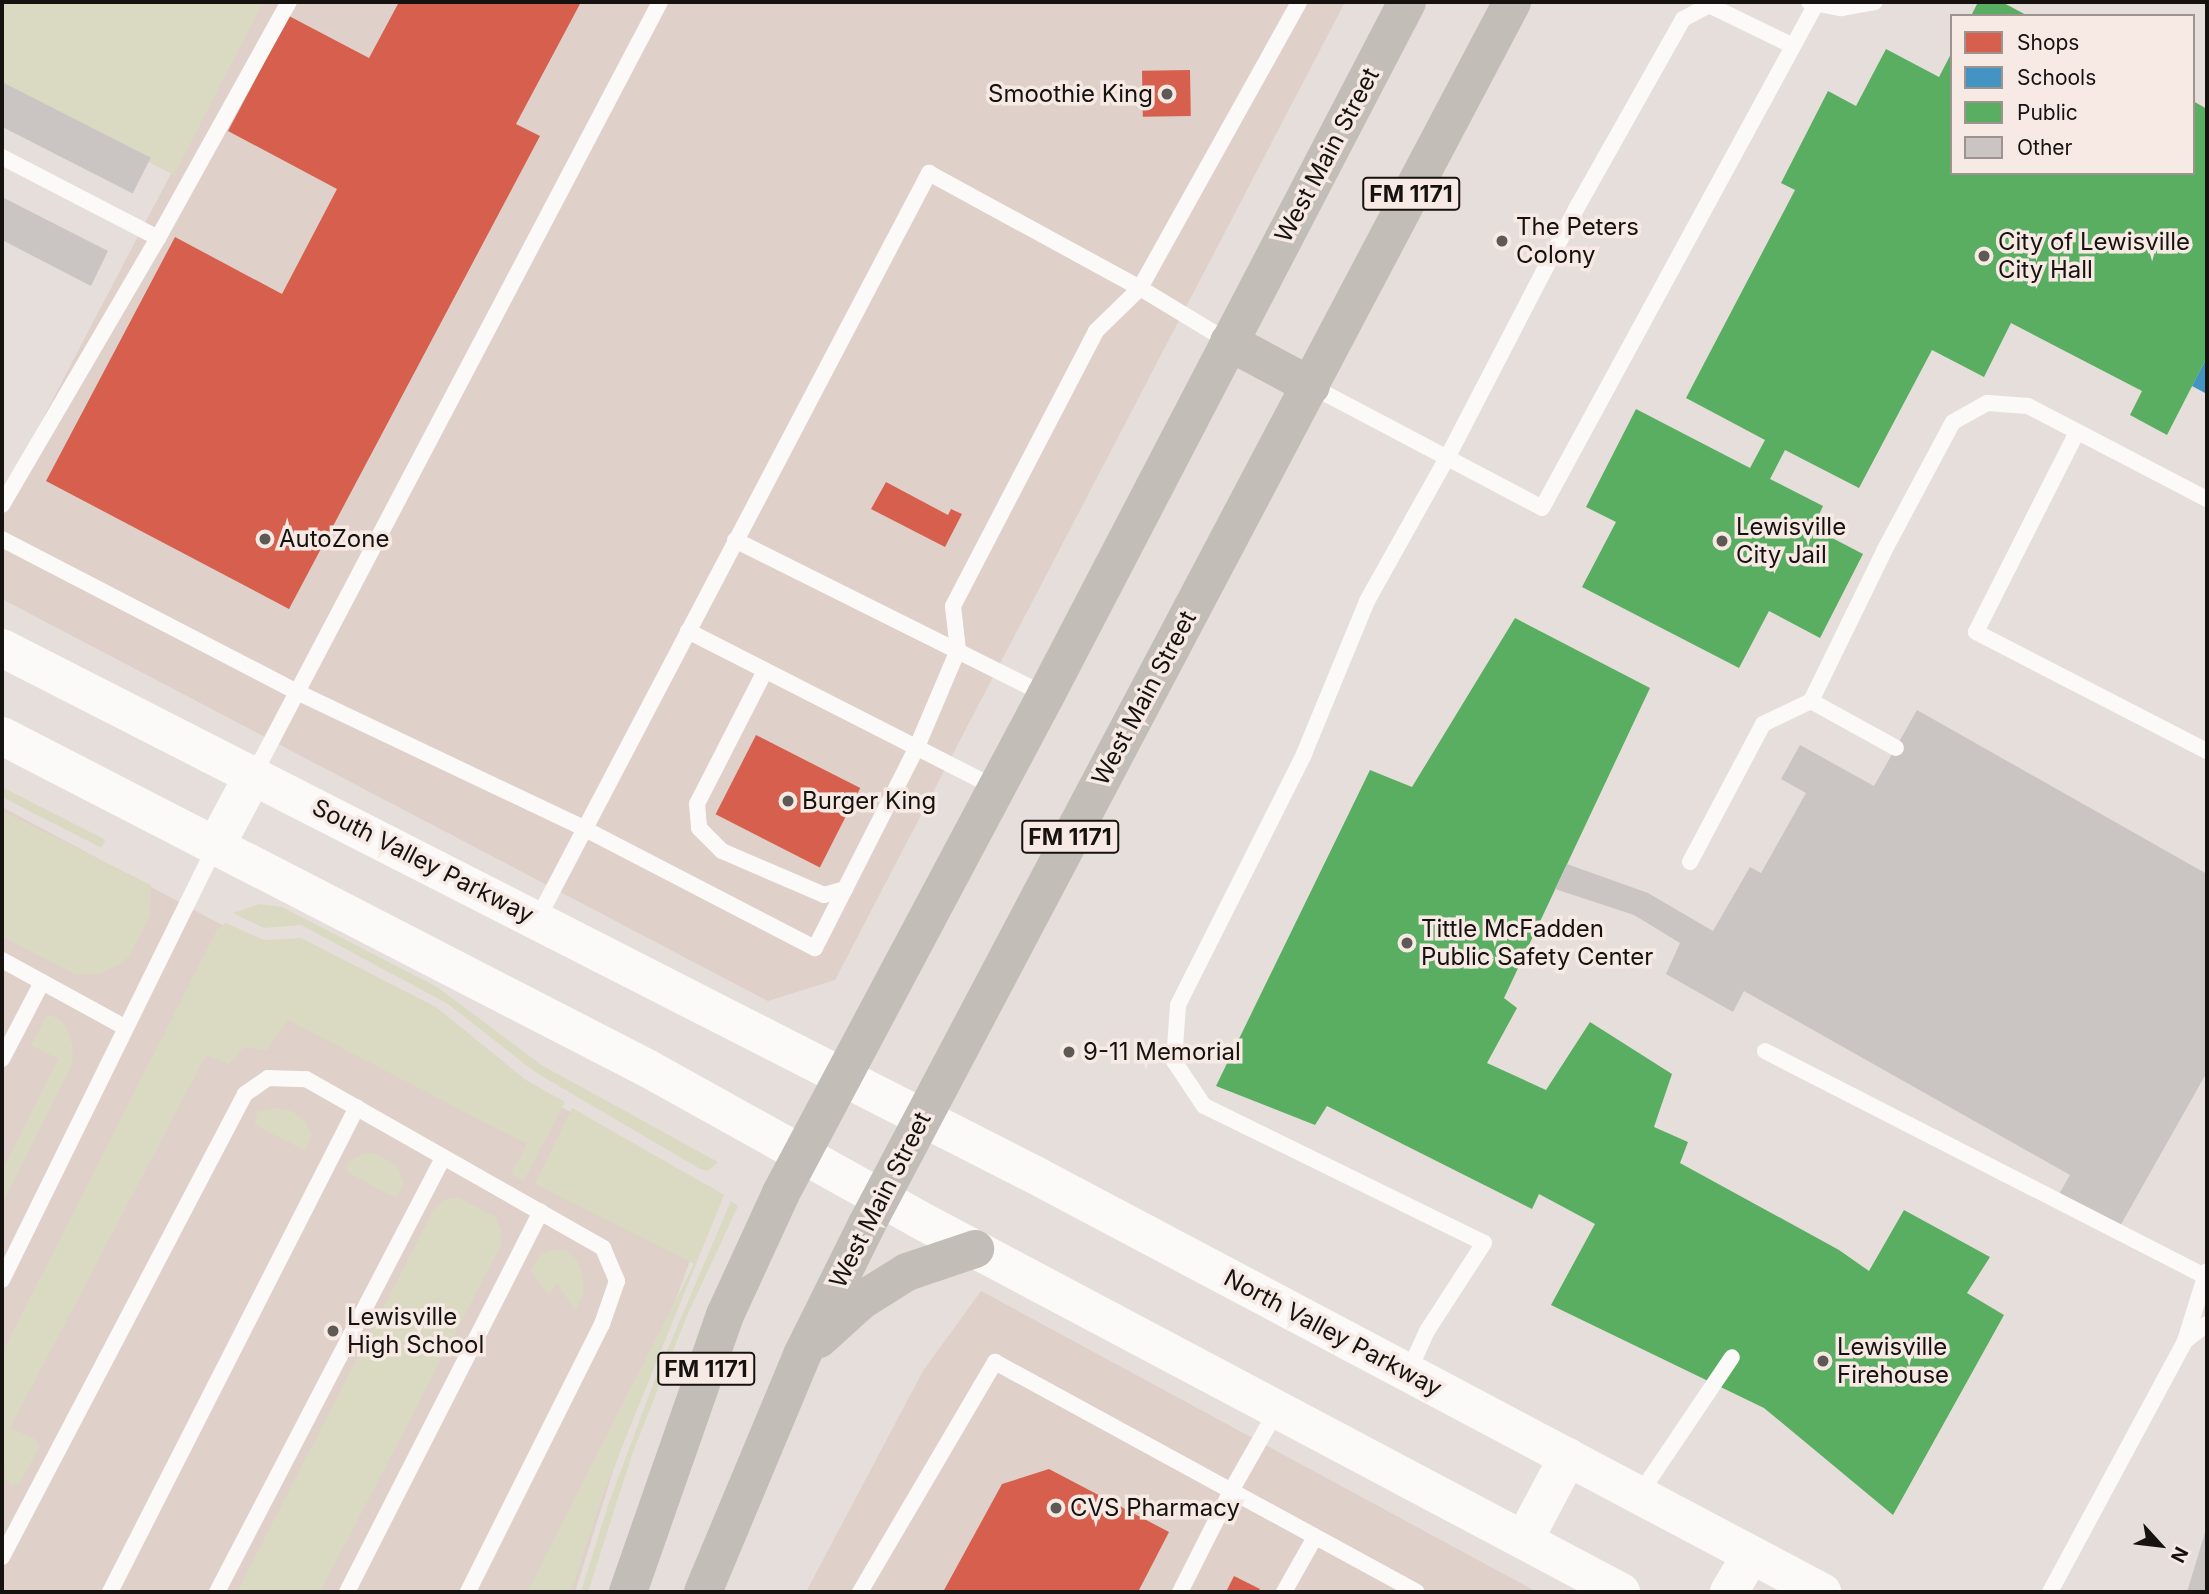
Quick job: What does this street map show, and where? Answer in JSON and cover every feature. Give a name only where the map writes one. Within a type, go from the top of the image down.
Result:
[{"type":"main road","name":"West Main Street","points":[[628,1592],[725,1315],[803,1153],[1046,695],[1407,2]]},
{"type":"main road","name":"West Main Street","points":[[703,1592],[802,1355],[921,1117],[1311,386],[1511,2]]},
{"type":"main road","points":[[1229,342],[1311,386]]},
{"type":"main road","name":"South Valley Parkway","points":[[2,648],[843,1076]]},
{"type":"main road","points":[[2,736],[647,1068],[880,1198],[1621,1592]]},
{"type":"main road","points":[[215,847],[254,774]]},
{"type":"main road","name":"North Valley Parkway","points":[[843,1076],[1822,1592]]},
{"type":"main road","points":[[802,1355],[874,1293],[908,1272],[975,1249]]},
{"type":"main road","points":[[1524,1540],[1568,1457]]},
{"type":"main road","points":[[1729,1592],[1751,1555]]},
{"type":"lane","points":[[2,505],[158,238],[289,2]]},
{"type":"lane","points":[[254,774],[660,2]]},
{"type":"lane","points":[[2,539],[297,692],[585,829],[815,948],[916,749],[958,650],[953,606],[1096,331],[1140,288],[1299,2]]},
{"type":"lane","points":[[1311,386],[1542,508],[1793,46],[1812,3],[1841,8],[1874,2]]},
{"type":"lane","points":[[1408,1373],[1427,1331],[1484,1243],[1204,1106],[1174,1061],[1178,1006],[1304,754],[1367,601],[1447,458],[1576,209],[1684,19],[1709,5],[1793,46]]},
{"type":"lane","points":[[2,157],[158,238]]},
{"type":"lane","points":[[537,920],[929,173],[1140,288],[1229,342]]},
{"type":"lane","points":[[1690,862],[1763,724],[1811,701],[1884,551],[1953,422],[1987,403],[2028,406],[2207,499]]},
{"type":"lane","points":[[2077,432],[1976,632],[2207,751]]},
{"type":"lane","points":[[735,540],[1046,695]]},
{"type":"lane","points":[[688,631],[996,788]]},
{"type":"lane","points":[[765,671],[697,804],[699,828],[722,851],[824,894],[845,889]]},
{"type":"lane","points":[[1811,701],[1896,748]]},
{"type":"lane","points":[[2,1280],[215,847]]},
{"type":"lane","points":[[2,960],[126,1028]]},
{"type":"lane","points":[[2,1059],[42,982]]},
{"type":"lane","points":[[1765,1051],[2206,1273],[2185,1340],[2050,1592]]},
{"type":"lane","points":[[2,1557],[245,1094],[268,1078],[306,1079],[603,1248],[617,1282],[602,1324],[468,1592]]},
{"type":"lane","points":[[110,1592],[357,1107]]},
{"type":"lane","points":[[217,1592],[443,1157]]},
{"type":"lane","points":[[347,1592],[541,1212]]},
{"type":"lane","points":[[2185,1340],[2207,1324]]},
{"type":"lane","points":[[1639,1495],[1732,1357]]},
{"type":"lane","points":[[860,1592],[995,1362],[1416,1592]]},
{"type":"lane","points":[[1181,1592],[1231,1491],[1277,1410]]},
{"type":"lane","points":[[1284,1592],[1315,1537]]},
{"type":"shaded area","points":[[261,2],[1345,2],[835,980],[768,1001],[2,599],[2,496]]},
{"type":"shaded area","name":"Lewisville High School","points":[[2,807],[716,1190],[613,1471],[575,1592],[2,1592]]},
{"type":"shaded area","points":[[981,1291],[1537,1592],[806,1592],[923,1371]]},
{"type":"green space","points":[[2,2],[263,2],[174,175],[2,87]]},
{"type":"green space","points":[[2,787],[105,840],[101,848],[2,797]]},
{"type":"green space","points":[[2,811],[151,885],[150,915],[129,956],[118,965],[98,974],[74,974],[2,936]]},
{"type":"green space","points":[[259,904],[282,907],[437,987],[543,1066],[718,1162],[708,1171],[700,1169],[535,1072],[448,1004],[301,925],[264,928],[233,913]]},
{"type":"green space","points":[[226,923],[264,940],[301,938],[436,1007],[526,1080],[565,1102],[524,1180],[511,1174],[527,1144],[288,1020],[267,1050],[244,1047],[229,1064],[206,1055],[10,1428],[35,1439],[39,1447],[20,1483],[12,1486],[6,1480],[2,1444],[2,1362],[6,1345],[218,928]]},
{"type":"green space","points":[[47,1015],[59,1018],[68,1031],[73,1048],[72,1065],[2,1205],[2,1170],[58,1059],[31,1045]]},
{"type":"green space","points":[[274,1108],[292,1111],[304,1121],[312,1133],[306,1151],[255,1125],[257,1112]]},
{"type":"green space","points":[[572,1108],[724,1195],[603,1494],[571,1592],[527,1592],[694,1264],[535,1184]]},
{"type":"green space","points":[[374,1153],[396,1165],[404,1183],[396,1198],[346,1171],[349,1162],[358,1156]]},
{"type":"green space","points":[[457,1197],[495,1217],[501,1230],[501,1245],[320,1592],[237,1592],[433,1211],[444,1200]]},
{"type":"green space","points":[[731,1201],[738,1206],[686,1318],[633,1452],[588,1592],[581,1592],[608,1505],[657,1374]]},
{"type":"green space","points":[[552,1250],[565,1250],[577,1260],[583,1277],[583,1296],[575,1310],[557,1283],[549,1295],[530,1270],[541,1254]]},
{"type":"building: Shops","points":[[399,2],[581,2],[516,124],[540,136],[289,609],[46,481],[175,237],[282,294],[337,189],[228,131],[289,16],[369,58]]},
{"type":"building: Shops","name":"Smoothie King","points":[[1190,70],[1191,116],[1143,117],[1142,71]]},
{"type":"building: Shops","points":[[886,482],[948,515],[951,509],[962,514],[945,547],[871,509]]},
{"type":"building: Shops","name":"Burger King","points":[[756,735],[860,788],[820,867],[716,814]]},
{"type":"building: Shops","name":"CVS Pharmacy","points":[[1049,1469],[1169,1532],[1138,1592],[943,1592],[1002,1484]]},
{"type":"building: Shops","points":[[1234,1576],[1260,1589],[1258,1592],[1226,1592]]},
{"type":"building: Schools","points":[[2207,357],[2207,394],[2192,386]]},
{"type":"building: Public","points":[[1978,2],[2002,2],[2024,14],[1972,14]]},
{"type":"building: Public","name":"City of Lewisville City Hall","points":[[1886,49],[1939,77],[1950,56],[1950,175],[2195,175],[2195,102],[2207,109],[2207,357],[2167,435],[2130,415],[2142,391],[2011,323],[1984,377],[1932,350],[1859,488],[1785,450],[1770,479],[1823,506],[1813,528],[1863,554],[1820,638],[1769,611],[1739,668],[1582,587],[1616,522],[1586,507],[1636,409],[1750,468],[1765,440],[1686,398],[1795,190],[1781,183],[1828,91],[1856,106]]},
{"type":"building: Public","name":"Tittle McFadden Public Safety Center","points":[[1515,618],[1650,688],[1504,998],[1517,1008],[1487,1063],[1546,1090],[1590,1022],[1672,1074],[1654,1127],[1688,1142],[1680,1163],[1839,1250],[1869,1271],[1904,1210],[1990,1257],[1967,1293],[2004,1315],[1893,1515],[1764,1408],[1551,1305],[1595,1224],[1539,1194],[1532,1209],[1327,1106],[1315,1125],[1216,1086],[1370,770],[1412,787]]},
{"type":"building: Other","points":[[2,82],[151,158],[133,193],[2,127]]},
{"type":"building: Other","points":[[2,197],[108,251],[91,286],[2,240]]},
{"type":"building: Other","points":[[1917,710],[2207,874],[2207,1072],[2119,1228],[2059,1194],[2070,1175],[1744,991],[1733,1012],[1666,974],[1680,943],[1634,915],[1555,889],[1567,864],[1648,893],[1713,931],[1750,867],[1761,873],[1806,793],[1781,779],[1800,745],[1874,786]]},
{"type":"building: Other","points":[[2207,1526],[2207,1592],[2187,1592]]},
{"type":"place","name":"Smoothie King","points":[[1167,94]]},
{"type":"place","name":"The Peters Colony","points":[[1502,241]]},
{"type":"place","name":"City of Lewisville City Hall","points":[[1984,256]]},
{"type":"place","name":"AutoZone","points":[[265,539]]},
{"type":"place","name":"Lewisville City Jail","points":[[1722,541]]},
{"type":"place","name":"Burger King","points":[[788,801]]},
{"type":"place","name":"Tittle McFadden Public Safety Center","points":[[1407,943]]},
{"type":"place","name":"9-11 Memorial","points":[[1069,1052]]},
{"type":"place","name":"Lewisville High School","points":[[333,1331]]},
{"type":"place","name":"Lewisville Firehouse","points":[[1823,1361]]},
{"type":"place","name":"CVS Pharmacy","points":[[1056,1508]]}]
